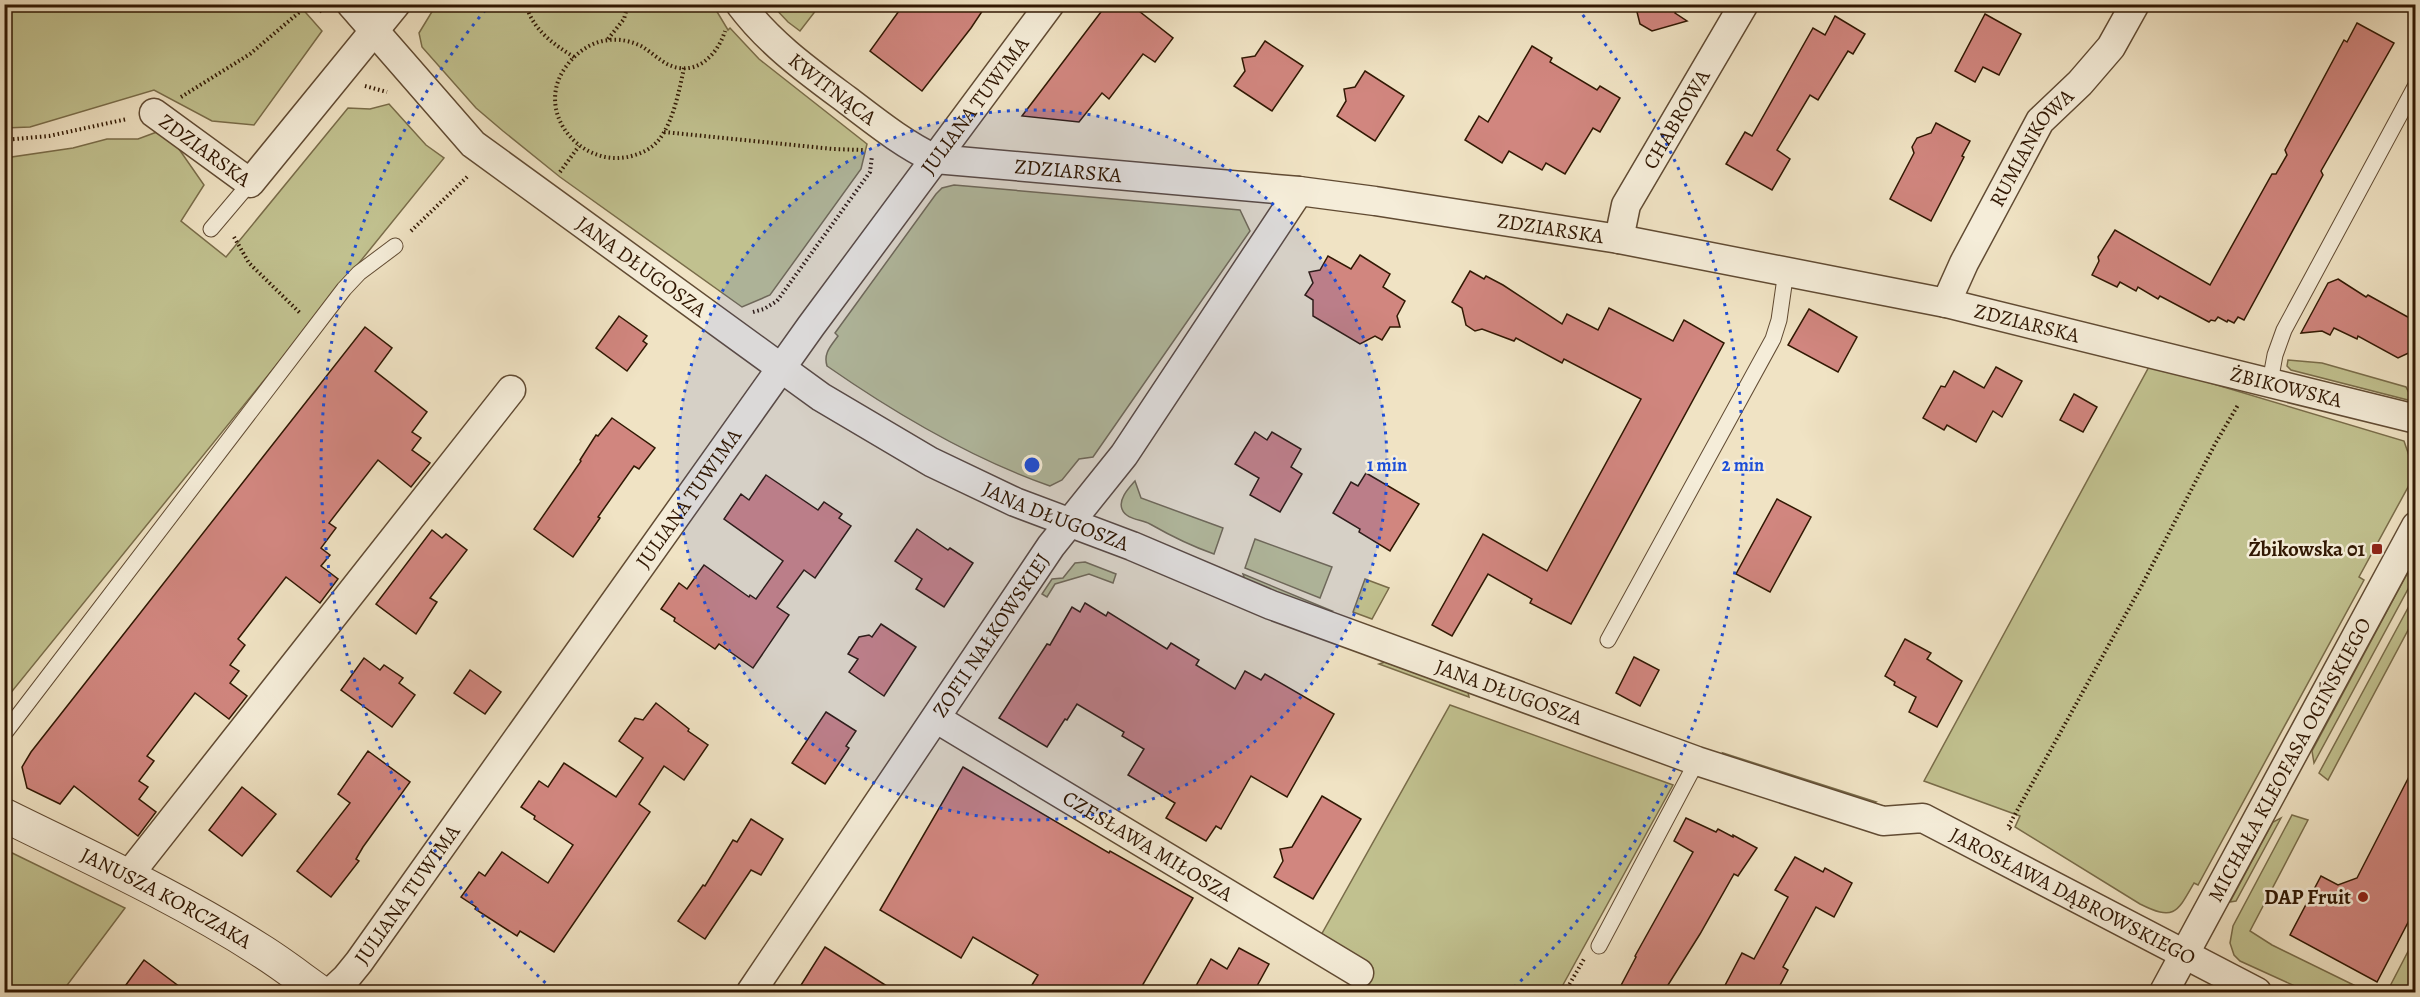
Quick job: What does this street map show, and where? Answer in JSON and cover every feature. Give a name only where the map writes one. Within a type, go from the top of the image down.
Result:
[{"type":"street","name":"JANA DŁUGOSZA","points":[[351,4],[473,144],[821,397],[931,462],[1015,502],[1132,546],[1282,609],[1697,761],[1883,821]]},
{"type":"street","name":"ZDZIARSKA","points":[[154,113],[250,183],[396,4]]},
{"type":"street","name":"JULIANA TUWIMA","points":[[331,993],[346,978],[377,936],[782,369],[1050,4]]},
{"type":"street","name":"CHABROWA","points":[[1619,239],[1626,205],[1744,4]]},
{"type":"street","name":"RUMIANKOWA","points":[[1946,303],[1964,263],[2040,121],[2080,83],[2111,47],[2135,4]]},
{"type":"street","name":"KWITNĄCA","points":[[734,12],[887,131],[912,148],[936,159]]},
{"type":"street","name":"ZDZIARSKA","points":[[936,159],[1299,191],[1619,239],[1946,303],[2156,354]]},
{"type":"street","name":"ZOFII NAŁKOWSKIEJ","points":[[751,993],[937,719],[1035,568],[1124,455],[1299,191]]},
{"type":"street","name":"ŻBIKOWSKA","points":[[2156,354],[2415,419]]},
{"type":"street","points":[[128,876],[511,390]]},
{"type":"street","name":"MICHAŁA KLEOFASA OGIŃSKIEGO","points":[[2164,993],[2415,526]]},
{"type":"street","name":"CZESŁAWA MIŁOSZA","points":[[937,719],[1359,974]]},
{"type":"street","name":"JANUSZA KORCZAKA","points":[[4,815],[128,876],[233,933],[263,951],[320,993]]},
{"type":"street","name":"JAROSŁAWA DĄBROWSKIEGO","points":[[1883,821],[1923,818],[2257,993]]},
{"type":"lane","points":[[2270,382],[2275,355],[2284,330],[2415,85]]},
{"type":"lane","points":[[211,229],[250,183]]},
{"type":"lane","points":[[4,734],[315,327],[359,273],[395,246]]},
{"type":"lane","points":[[1608,640],[1773,339],[1779,320],[1786,271]]},
{"type":"lane","points":[[1599,946],[1697,761]]},
{"type":"path","points":[[154,113],[250,54],[309,4]]},
{"type":"path","points":[[526,4],[530,17],[537,27],[550,40],[574,57]]},
{"type":"path","points":[[608,39],[624,19],[628,4]]},
{"type":"path","points":[[684,68],[674,108],[664,132],[660,139],[645,152],[623,158],[602,157],[579,146],[560,121],[556,98],[560,76],[574,57],[590,46],[608,39],[632,42],[667,64],[684,68],[693,67],[709,60],[722,41],[734,12]]},
{"type":"path","name":"ZDZIARSKA","points":[[4,140],[49,136],[154,113]]},
{"type":"path","points":[[664,132],[874,151],[870,172],[777,301],[747,316]]},
{"type":"path","points":[[554,179],[579,146]]},
{"type":"path","points":[[395,246],[471,174]]},
{"type":"path","points":[[234,237],[249,263],[315,327]]},
{"type":"path","points":[[2008,827],[2142,585],[2215,444],[2239,404]]},
{"type":"path","points":[[1565,993],[1583,959],[1599,946]]},
{"type":"green space","points":[[5,4],[299,5],[322,31],[254,125],[212,121],[154,90],[30,127],[5,128]]},
{"type":"green space","points":[[436,5],[713,5],[728,30],[730,28],[759,59],[867,144],[861,169],[770,295],[742,307],[560,177],[476,108],[422,47],[419,33]]},
{"type":"green space","points":[[772,5],[820,5],[800,31]]},
{"type":"green space","points":[[389,104],[426,145],[444,158],[5,700],[5,158],[73,148],[107,139],[138,139],[165,129],[204,185],[181,221],[226,257],[348,108],[370,109]]},
{"type":"green space","points":[[954,185],[1240,210],[1250,231],[1093,457],[1079,459],[1062,480],[1050,486],[991,462],[934,434],[827,366],[827,353],[838,336],[835,333],[936,194],[942,188]]},
{"type":"green space","points":[[2288,360],[2322,363],[2406,387],[2410,395],[2408,400],[2291,370],[2287,366]]},
{"type":"green space","points":[[2150,365],[2404,441],[2414,470],[2414,476],[2359,577],[2364,580],[2198,885],[2194,883],[2178,907],[2168,913],[2140,904],[2015,827],[2020,816],[1924,781]]},
{"type":"green space","points":[[1135,481],[1141,498],[1223,528],[1214,554],[1124,513],[1121,505],[1123,498]]},
{"type":"green space","points":[[1255,539],[1332,567],[1320,598],[1245,568]]},
{"type":"green space","points":[[2415,559],[2415,576],[2314,763],[2312,751]]},
{"type":"green space","points":[[1085,562],[1116,574],[1113,583],[1089,574],[1055,584],[1047,597],[1042,594],[1052,579],[1063,578],[1075,563]]},
{"type":"green space","points":[[1243,574],[1332,611],[1326,613],[1245,580]]},
{"type":"green space","points":[[1365,579],[1389,588],[1372,619],[1353,612]]},
{"type":"green space","points":[[2415,595],[2415,617],[2328,780],[2319,773]]},
{"type":"green space","points":[[1385,662],[1468,692],[1469,697],[1379,664]]},
{"type":"green space","points":[[1450,705],[1673,785],[1559,992],[1446,992],[1434,986],[1430,992],[1372,992],[1363,987],[1373,968],[1320,937]]},
{"type":"green space","points":[[1723,753],[1876,802],[1870,805],[1726,758]]},
{"type":"green space","points":[[2292,815],[2308,820],[2250,931],[2272,945],[2368,992],[2308,992],[2240,961],[2234,955],[2230,943],[2233,926]]},
{"type":"green space","points":[[2281,818],[2236,901],[2230,902],[2273,822]]},
{"type":"green space","points":[[4,849],[125,908],[62,992],[5,992]]},
{"type":"green space","points":[[2415,938],[2415,992],[2387,992]]},
{"type":"building","points":[[904,4],[987,4],[922,91],[870,51]]},
{"type":"building","points":[[1107,4],[1130,4],[1173,38],[1155,62],[1143,54],[1109,99],[1102,93],[1079,122],[1022,116]]},
{"type":"building","points":[[1635,4],[1680,4],[1675,13],[1687,21],[1652,31],[1640,24]]},
{"type":"building","points":[[1985,14],[2021,34],[1999,75],[1983,67],[1975,82],[1955,71]]},
{"type":"building","points":[[1835,16],[1865,34],[1853,54],[1848,51],[1818,100],[1810,95],[1777,150],[1790,159],[1772,190],[1726,164],[1745,132],[1752,136],[1813,28],[1825,35]]},
{"type":"building","points":[[2357,23],[2394,43],[2321,171],[2323,175],[2244,320],[2238,317],[2234,323],[2218,317],[2215,321],[2209,322],[2160,296],[2158,299],[2138,287],[2136,291],[2120,282],[2117,287],[2092,275],[2099,261],[2098,257],[2115,230],[2210,285],[2272,174],[2276,174],[2287,155],[2285,150],[2344,40],[2347,42]]},
{"type":"building","points":[[1265,41],[1303,66],[1272,111],[1234,86],[1245,71],[1242,58],[1255,56]]},
{"type":"building","points":[[1532,46],[1552,58],[1550,62],[1597,90],[1600,86],[1620,98],[1600,132],[1593,128],[1565,174],[1546,163],[1542,170],[1509,151],[1502,163],[1465,140],[1479,116],[1488,122]]},
{"type":"building","points":[[1365,71],[1404,96],[1375,141],[1337,116],[1346,101],[1344,89],[1355,87]]},
{"type":"building","points":[[1936,123],[1970,141],[1931,221],[1890,199],[1914,153],[1912,147],[1917,138],[1931,133]]},
{"type":"building","points":[[1360,255],[1390,274],[1383,287],[1405,301],[1397,316],[1400,327],[1390,327],[1382,340],[1375,336],[1360,344],[1313,316],[1313,300],[1305,295],[1313,283],[1309,272],[1320,270],[1328,256],[1351,269]]},
{"type":"building","points":[[1470,271],[1484,279],[1486,276],[1503,285],[1562,324],[1567,314],[1598,330],[1609,308],[1673,341],[1684,320],[1724,343],[1571,624],[1530,603],[1532,599],[1488,574],[1452,636],[1432,625],[1483,534],[1547,571],[1641,399],[1564,359],[1562,363],[1516,338],[1514,341],[1482,329],[1475,331],[1466,325],[1462,308],[1452,302]]},
{"type":"building","points":[[2338,279],[2366,297],[2368,295],[2415,321],[2415,350],[2398,358],[2358,336],[2357,339],[2334,328],[2330,335],[2322,331],[2301,333],[2328,283]]},
{"type":"building","points":[[1809,309],[1857,337],[1838,372],[1788,345]]},
{"type":"building","points":[[619,316],[647,336],[643,341],[647,344],[627,371],[596,348]]},
{"type":"building","points":[[365,327],[392,348],[375,371],[427,412],[412,432],[421,438],[412,450],[430,463],[411,487],[378,460],[329,523],[336,528],[321,548],[330,555],[321,566],[338,579],[320,603],[286,577],[238,639],[245,645],[230,665],[239,671],[230,683],[247,696],[229,719],[195,693],[147,756],[154,761],[139,781],[148,787],[139,799],[156,812],[138,836],[74,786],[60,804],[27,788],[22,767],[31,752]]},
{"type":"building","points":[[1996,367],[2022,381],[2002,417],[1993,411],[1976,442],[1947,425],[1944,430],[1923,418],[1941,386],[1945,387],[1954,371],[1984,388]]},
{"type":"building","points":[[2074,394],[2097,407],[2083,432],[2060,420]]},
{"type":"building","points":[[612,418],[655,448],[639,469],[634,466],[573,557],[534,529],[596,435],[598,436]]},
{"type":"building","points":[[1255,432],[1267,440],[1272,432],[1301,449],[1291,467],[1302,474],[1280,512],[1250,495],[1259,478],[1235,464]]},
{"type":"building","points":[[1366,473],[1419,504],[1390,551],[1333,513],[1351,482],[1358,486]]},
{"type":"building","points":[[766,475],[818,510],[824,502],[842,514],[839,518],[851,526],[815,578],[804,570],[777,607],[789,615],[753,668],[719,644],[715,649],[674,621],[675,618],[661,609],[679,583],[687,589],[704,565],[749,597],[750,595],[756,599],[783,561],[724,519],[741,494],[749,500]]},
{"type":"building","points":[[1777,499],[1811,517],[1770,592],[1736,574]]},
{"type":"building","points":[[917,529],[948,550],[950,548],[973,563],[944,607],[916,589],[922,579],[895,561]]},
{"type":"building","points":[[432,530],[442,538],[446,534],[467,550],[430,598],[437,602],[416,634],[376,604]]},
{"type":"building","points":[[1085,603],[1106,616],[1108,612],[1167,649],[1171,643],[1199,660],[1196,665],[1235,689],[1245,671],[1261,680],[1265,674],[1334,714],[1287,797],[1251,776],[1221,829],[1216,826],[1206,841],[1166,818],[1175,803],[1128,775],[1144,749],[1122,736],[1124,732],[1077,704],[1047,747],[999,718],[1047,644],[1050,645],[1072,607],[1080,612]]},
{"type":"building","points":[[881,624],[916,647],[884,696],[849,672],[858,659],[848,654],[859,637],[869,635],[872,637]]},
{"type":"building","points":[[1905,639],[1931,653],[1927,659],[1962,681],[1937,727],[1909,712],[1916,697],[1894,685],[1895,682],[1885,676]]},
{"type":"building","points":[[1634,657],[1659,670],[1640,706],[1616,693]]},
{"type":"building","points":[[364,658],[380,670],[384,665],[403,678],[399,683],[415,695],[392,727],[341,690]]},
{"type":"building","points":[[470,670],[501,692],[485,714],[454,693]]},
{"type":"building","points":[[656,703],[708,745],[684,780],[664,766],[639,804],[650,812],[554,952],[520,931],[517,936],[475,909],[476,907],[461,897],[479,872],[485,876],[502,852],[548,883],[573,845],[534,819],[535,816],[521,807],[539,781],[548,787],[564,763],[616,797],[643,758],[619,741],[635,718],[643,720]]},
{"type":"building","points":[[826,712],[856,731],[846,746],[849,748],[825,784],[792,763]]},
{"type":"building","points":[[368,751],[410,782],[363,847],[356,859],[359,861],[331,897],[297,871],[350,803],[338,794]]},
{"type":"building","name":"DAP Fruit","points":[[2415,765],[2415,909],[2377,982],[2290,935],[2321,876],[2338,885],[2357,878]]},
{"type":"building","points":[[963,767],[1109,853],[1110,851],[1193,898],[1138,993],[1027,993],[1038,975],[973,937],[961,958],[880,910]]},
{"type":"building","points":[[242,787],[276,814],[242,856],[209,830]]},
{"type":"building","points":[[1322,796],[1361,819],[1313,899],[1274,877],[1283,861],[1280,849],[1292,847]]},
{"type":"building","points":[[1686,818],[1716,832],[1718,829],[1733,837],[1733,835],[1757,848],[1738,876],[1734,874],[1663,993],[1617,993],[1693,852],[1674,841]]},
{"type":"building","points":[[751,819],[783,839],[761,875],[751,870],[705,939],[678,921],[703,885],[705,886],[733,840],[737,842]]},
{"type":"building","points":[[1795,857],[1823,872],[1825,868],[1852,883],[1834,917],[1816,907],[1783,967],[1788,970],[1776,993],[1721,993],[1742,953],[1754,959],[1788,897],[1775,890]]},
{"type":"building","points":[[825,947],[898,993],[796,993]]},
{"type":"building","points":[[1239,948],[1269,964],[1257,986],[1269,993],[1192,993],[1211,959],[1227,969]]},
{"type":"building","points":[[144,960],[188,993],[120,993]]},
{"type":"place","name":"Żbikowska 01","points":[[2377,549]]},
{"type":"place","name":"DAP Fruit","points":[[2363,897]]}]
